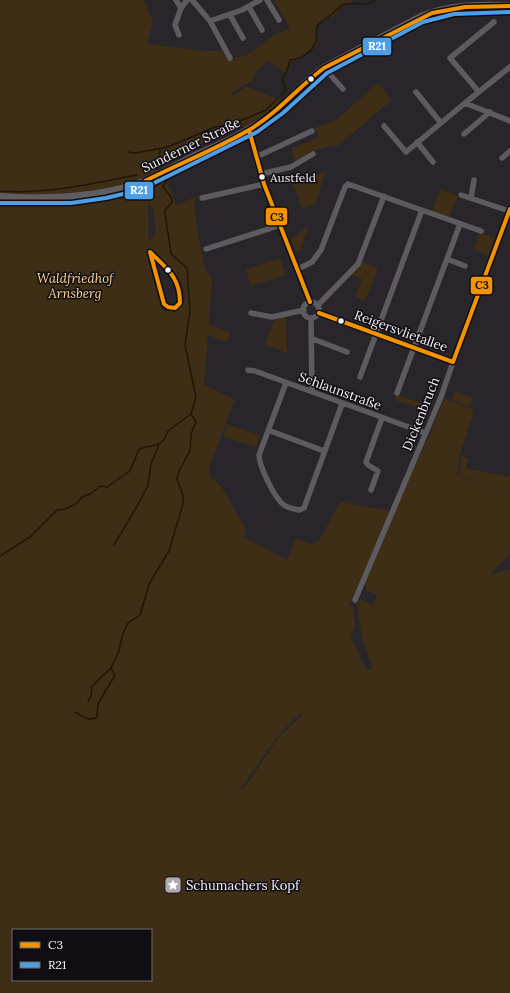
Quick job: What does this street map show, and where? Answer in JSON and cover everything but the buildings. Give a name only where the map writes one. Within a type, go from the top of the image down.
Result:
[{"type":"main road","name":"Sunderner Straße","points":[[0,197],[24,198],[78,196],[132,186],[249,130],[282,107],[308,80],[324,68],[432,12],[451,8],[510,6]]},
{"type":"street","points":[[176,0],[181,8]]},
{"type":"street","points":[[179,35],[175,26],[181,8],[187,0]]},
{"type":"street","points":[[192,0],[210,21],[230,58]]},
{"type":"street","points":[[210,21],[230,15],[249,7],[260,0]]},
{"type":"street","points":[[267,0],[279,20]]},
{"type":"street","points":[[249,7],[262,30]]},
{"type":"street","points":[[230,15],[243,38]]},
{"type":"street","points":[[479,92],[450,58],[494,22]]},
{"type":"street","points":[[384,126],[406,152],[510,66]]},
{"type":"street","points":[[324,68],[343,88]]},
{"type":"street","points":[[416,92],[441,123]]},
{"type":"street","points":[[465,103],[510,121]]},
{"type":"street","points":[[464,134],[490,112]]},
{"type":"street","points":[[249,130],[264,184],[310,302],[318,305]]},
{"type":"street","points":[[256,156],[312,131]]},
{"type":"street","points":[[417,142],[433,162]]},
{"type":"street","points":[[502,158],[510,151]]},
{"type":"street","points":[[261,174],[291,167],[313,154]]},
{"type":"street","points":[[471,198],[474,180]]},
{"type":"street","points":[[202,198],[264,184]]},
{"type":"street","points":[[298,269],[312,262],[321,250],[346,185],[353,184],[481,231]]},
{"type":"street","name":"Dickenbruch","points":[[355,600],[441,397],[510,210],[461,194]]},
{"type":"street","points":[[318,305],[358,264],[384,196]]},
{"type":"street","points":[[360,377],[422,210]]},
{"type":"street","points":[[397,393],[460,224]]},
{"type":"street","points":[[206,249],[281,225]]},
{"type":"street","points":[[447,259],[465,266]]},
{"type":"street","points":[[310,302],[305,305],[304,310],[307,316],[311,318]]},
{"type":"street","points":[[311,318],[315,317],[319,313],[318,305]]},
{"type":"street","points":[[251,314],[272,317],[304,310]]},
{"type":"street","name":"Reigersvlietallee","points":[[319,313],[453,362]]},
{"type":"street","points":[[311,318],[312,391]]},
{"type":"street","points":[[312,339],[348,352]]},
{"type":"street","name":"Schlaunstraße","points":[[248,370],[255,371],[312,391],[342,404],[425,434]]},
{"type":"street","points":[[286,383],[260,452],[259,462],[278,499],[286,506],[299,510],[304,508],[342,404]]},
{"type":"street","points":[[370,490],[378,471],[366,462],[382,418]]},
{"type":"street","points":[[268,430],[324,451]]},
{"type":"green space","name":"Waldfriedhof Arnsberg","points":[[0,0],[144,0],[153,22],[147,44],[204,51],[221,51],[231,61],[236,57],[245,56],[273,36],[290,28],[274,0],[323,0],[324,2],[326,0],[352,0],[353,2],[343,4],[339,11],[333,16],[320,22],[317,29],[317,45],[297,60],[291,62],[287,74],[268,61],[254,74],[252,82],[245,84],[231,93],[233,96],[245,87],[248,87],[279,100],[280,104],[247,126],[229,130],[164,160],[155,162],[157,170],[166,178],[176,205],[195,197],[196,222],[203,258],[207,272],[212,277],[209,324],[231,333],[227,342],[208,335],[204,385],[235,400],[209,468],[210,477],[221,486],[246,529],[244,537],[287,560],[295,539],[312,544],[319,541],[340,502],[392,511],[349,607],[353,607],[355,624],[351,638],[367,671],[373,669],[367,654],[359,623],[358,605],[360,599],[373,605],[377,595],[366,590],[365,581],[406,485],[430,434],[444,398],[474,410],[460,455],[457,475],[477,485],[510,493],[510,553],[490,575],[510,569],[510,993],[0,993]],"holes":[[[148,204],[153,208],[156,233],[149,241]],[[150,249],[163,260],[177,276],[182,285],[185,294],[184,302],[178,309],[162,310],[148,262]],[[300,713],[302,715],[278,738],[250,780],[235,797],[277,737]]]},
{"type":"green space","points":[[378,83],[392,100],[337,146],[325,147],[310,153],[295,162],[291,149],[319,137],[315,128],[335,121]]},
{"type":"green space","points":[[326,171],[315,204],[302,208],[293,185]]},
{"type":"green space","points":[[441,189],[458,196],[449,217],[432,211]]},
{"type":"green space","points":[[308,225],[301,250],[297,252],[291,240]]},
{"type":"green space","points":[[480,233],[495,238],[488,256],[473,250]]},
{"type":"green space","points":[[280,258],[286,275],[251,286],[246,269]]},
{"type":"green space","points":[[362,262],[378,268],[365,301],[355,297],[362,279],[351,274]]},
{"type":"green space","points":[[286,316],[287,353],[265,345],[275,318]]},
{"type":"green space","points":[[455,391],[473,398],[470,407],[452,400]]},
{"type":"green space","points":[[397,395],[426,405],[424,410],[395,400]]},
{"type":"green space","points":[[227,424],[260,435],[256,447],[223,437]]},
{"type":"green space","points":[[462,455],[468,459],[466,468],[510,477],[510,493],[478,485],[459,475]]},
{"type":"waterway","points":[[281,95],[286,90],[282,80],[287,71],[290,60],[302,57],[311,50],[316,41],[316,30],[319,24],[342,5],[350,3],[367,4],[375,0]]},
{"type":"waterway","points":[[128,152],[135,153],[168,147],[215,127],[229,125],[266,110],[277,99]]},
{"type":"waterway","points":[[159,163],[160,149]]},
{"type":"waterway","points":[[0,191],[17,192],[52,190],[137,175]]},
{"type":"waterway","points":[[165,176],[166,182],[163,187],[171,197],[172,202],[165,210],[171,253]]},
{"type":"waterway","points":[[0,556],[30,537],[57,510],[65,509],[76,504],[82,497],[90,494],[101,486],[107,487],[130,471],[139,449],[159,444],[164,440],[168,431],[191,414],[196,397],[185,345],[190,311],[187,268],[171,254]]},
{"type":"waterway","points":[[88,702],[91,696],[92,686],[111,668],[119,651],[122,636],[128,623],[140,615],[149,584],[169,551],[183,504],[183,495],[177,479],[179,471],[190,451],[191,434],[196,422],[191,414]]},
{"type":"waterway","points":[[114,545],[148,485],[151,464],[159,444]]},
{"type":"waterway","points":[[75,712],[88,719],[97,717],[98,704],[115,675],[111,668]]},
{"type":"transit line","name":"C3","points":[[145,181],[211,150],[249,130],[270,116],[324,68],[432,13],[465,7],[510,6]]},
{"type":"transit line","name":"R21","points":[[0,203],[71,203],[106,198],[140,190],[257,132],[283,113],[327,73],[423,22],[454,14],[510,12]]},
{"type":"transit line","name":"C3","points":[[249,130],[264,184],[310,302]]},
{"type":"transit line","name":"C3","points":[[453,362],[510,209]]},
{"type":"transit line","name":"C3","points":[[150,252],[167,269],[178,286],[180,303],[175,308],[168,307],[164,304],[150,252]]},
{"type":"transit line","name":"C3","points":[[319,313],[453,362]]},
{"type":"place","name":"Austfeld","points":[[262,177]]},
{"type":"place","name":"Schumachers Kopf","points":[[173,885]]}]
